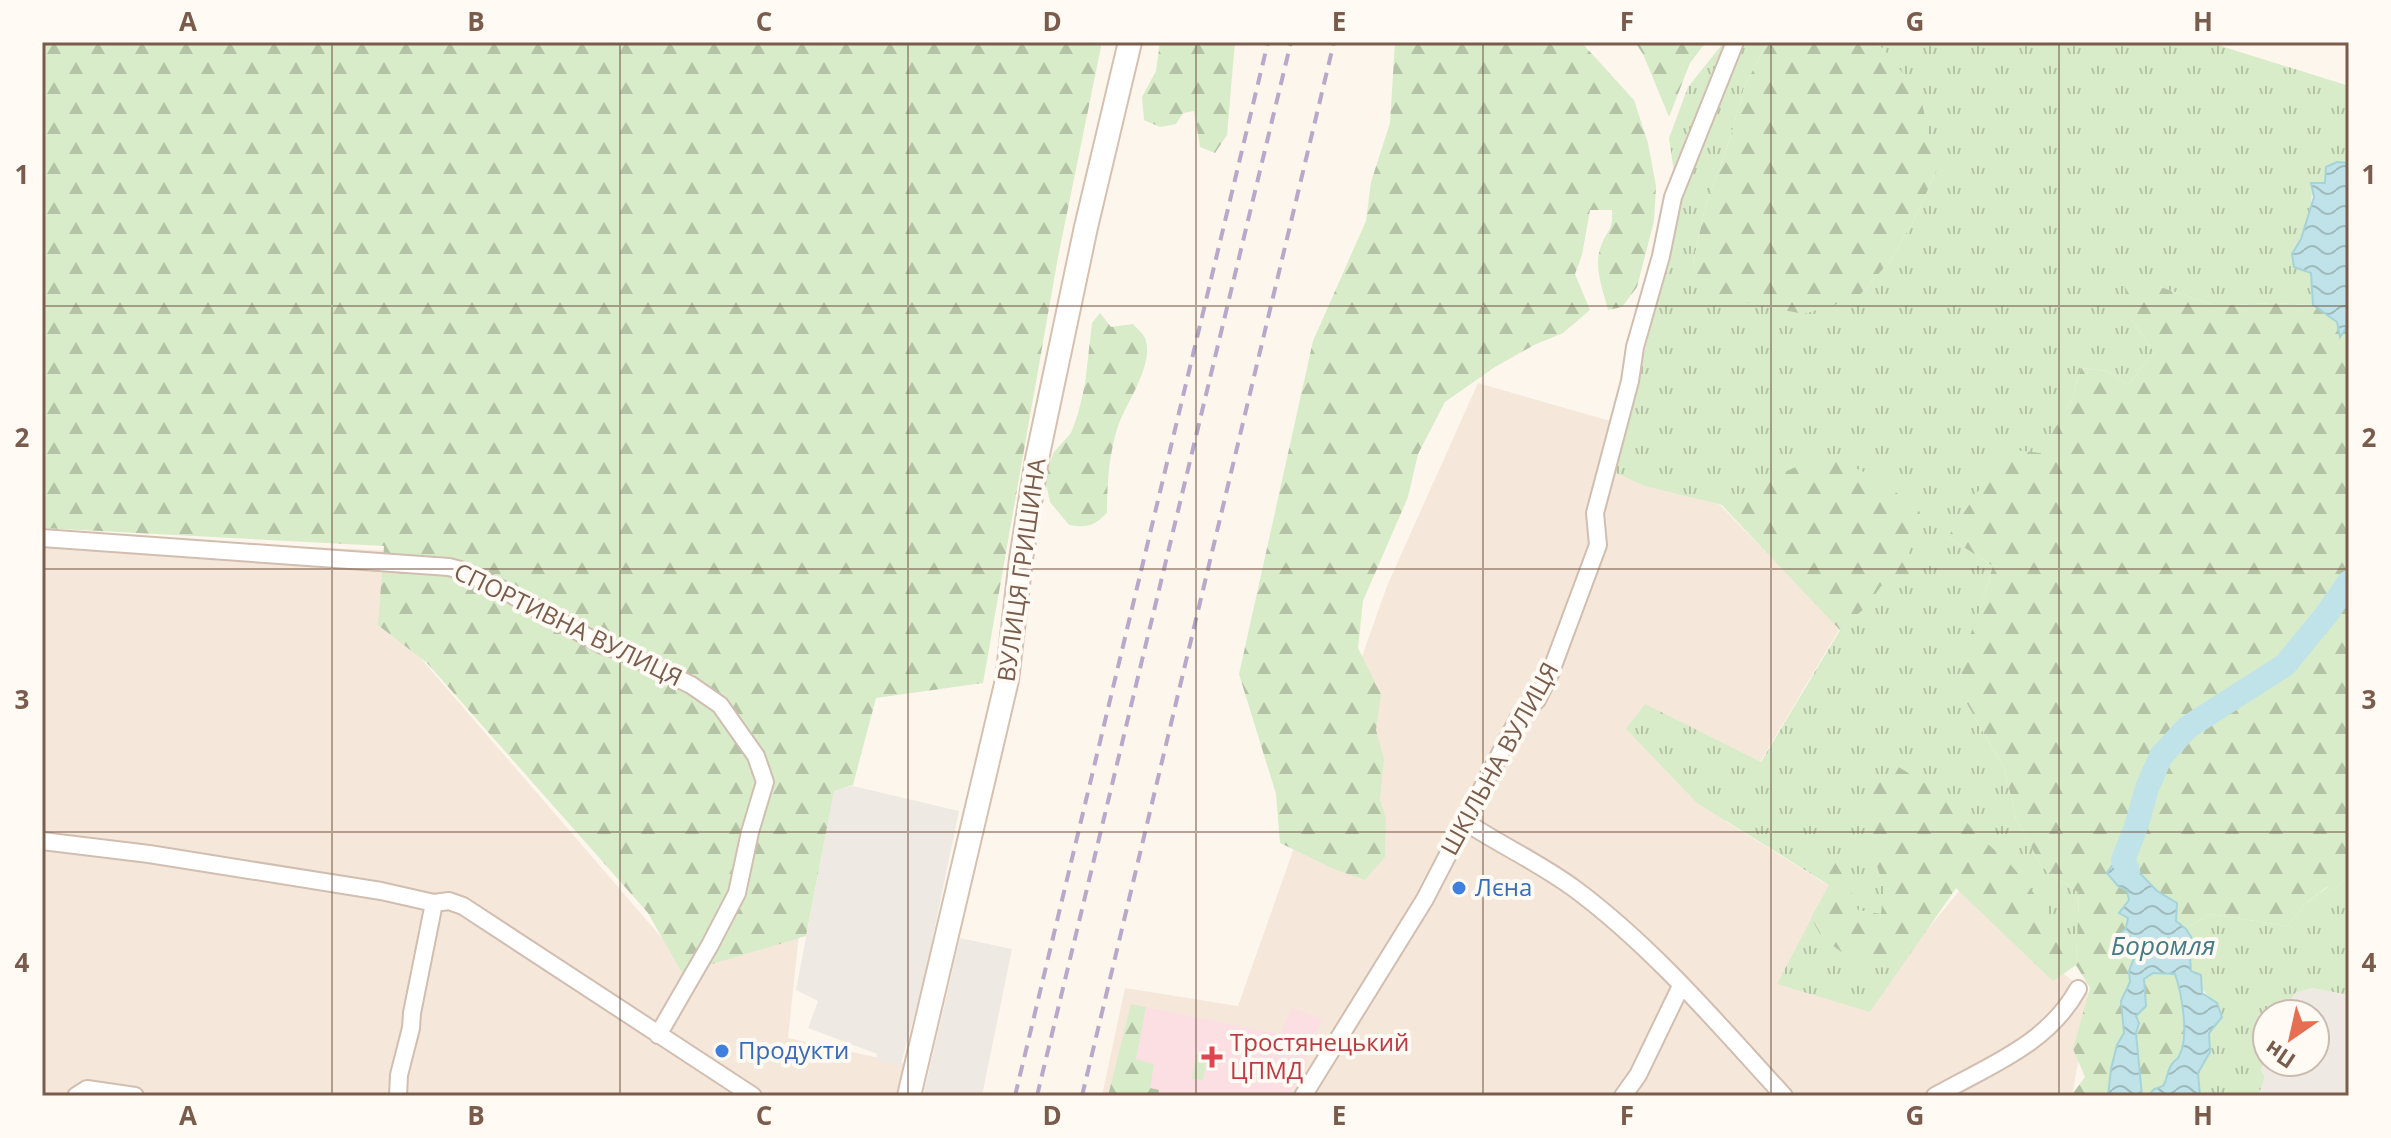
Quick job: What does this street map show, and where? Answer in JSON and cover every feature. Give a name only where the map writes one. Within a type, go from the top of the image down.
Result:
[{"type":"street","name":"ВУЛИЦЯ ГРИШИНА","points":[[909,1096],[1007,680],[1021,559],[1037,459],[1086,227],[1130,42]]},
{"type":"street","name":"ШКІЛЬНА ВУЛИЦЯ","points":[[1303,1096],[1425,899],[1518,719],[1537,700],[1544,687],[1598,545],[1595,513],[1630,381],[1635,347],[1661,256],[1673,197],[1735,42]]},
{"type":"street","name":"СПОРТИВНА ВУЛИЦЯ","points":[[42,538],[449,567],[491,584],[602,645],[691,685],[714,700],[756,756],[765,782],[737,893],[658,1035]]},
{"type":"street","points":[[1464,821],[1572,886],[1636,940],[1784,1096]]},
{"type":"street","points":[[42,841],[149,854],[381,891],[434,903],[449,901],[463,906],[658,1035],[730,1090],[753,1096]]},
{"type":"street","points":[[398,1096],[404,1049],[411,1028],[434,903]]},
{"type":"street","points":[[1623,1096],[1638,1075],[1681,986]]},
{"type":"street","points":[[1935,1096],[2029,1044],[2060,1017],[2078,989]]},
{"type":"street","points":[[76,1096],[87,1089],[135,1096]]},
{"type":"shaded area","points":[[1478,383],[1610,421],[1626,433],[1620,473],[1720,505],[1840,628],[1725,821],[1918,941],[1960,890],[2090,995],[2072,1096],[1102,1096],[1125,988],[1238,1006],[1387,586]]},
{"type":"shaded area","points":[[42,534],[395,551],[393,626],[687,967],[799,934],[788,1038],[916,1066],[909,1096],[42,1096]]},
{"type":"shaded area","points":[[853,786],[959,811],[922,989],[900,1067],[876,1059],[877,1054],[808,1028],[818,1001],[796,990],[834,790]]},
{"type":"shaded area","points":[[960,938],[1012,949],[982,1096],[923,1096]]},
{"type":"shaded area","points":[[2312,988],[2349,995],[2349,1096],[2258,1096],[2265,1078],[2331,1078],[2331,998],[2292,998],[2295,993]]},
{"type":"shaded area","name":"Тростянецький ЦПМД","points":[[1131,1004],[1280,1034],[1292,1008],[1322,1019],[1298,1080],[1288,1096],[1108,1096]]},
{"type":"green space","points":[[42,42],[1102,42],[1058,257],[983,683],[876,698],[853,785],[834,791],[806,936],[682,973],[648,913],[427,663],[378,625],[384,546],[42,528]]},
{"type":"green space","points":[[1160,42],[1235,42],[1227,135],[1215,153],[1200,147],[1194,111],[1183,113],[1176,124],[1160,127],[1144,120],[1142,97],[1156,71]]},
{"type":"green space","points":[[1395,42],[1581,42],[1634,100],[1648,143],[1656,186],[1654,221],[1637,287],[1622,307],[1608,310],[1598,270],[1599,254],[1611,226],[1612,210],[1590,210],[1582,255],[1575,274],[1590,310],[1563,333],[1495,367],[1445,402],[1418,454],[1408,497],[1363,601],[1358,648],[1381,694],[1376,730],[1384,759],[1380,799],[1386,819],[1385,857],[1365,880],[1280,843],[1276,794],[1239,674],[1313,341],[1366,221],[1371,182],[1390,123]]},
{"type":"green space","points":[[1635,42],[1706,42],[1690,63],[1669,117],[1643,54]]},
{"type":"green space","points":[[1724,42],[1767,42],[1744,88],[1730,139],[1706,204],[1693,263],[1703,294],[1857,298],[1891,260],[1919,210],[1937,168],[1883,48],[1866,42],[2208,42],[2349,86],[2349,163],[2337,162],[2325,183],[2311,183],[2308,220],[2292,254],[2311,272],[2313,305],[2270,303],[2217,306],[2160,287],[2130,317],[2154,352],[2128,385],[2108,371],[2081,368],[2071,402],[2040,454],[1948,537],[1993,566],[1980,609],[1966,702],[2005,770],[2016,819],[2042,867],[2079,893],[2076,964],[2053,981],[1956,888],[1870,1012],[1777,984],[1829,885],[1697,803],[1626,729],[1645,704],[1761,762],[1840,630],[1722,505],[1645,486],[1614,472],[1664,274],[1678,200],[1669,138],[1688,87]]},
{"type":"green space","points":[[1767,42],[1866,42],[1883,48],[1920,95],[1937,168],[1919,210],[1891,260],[1857,298],[1804,314],[1702,294],[1693,263],[1706,204],[1730,139],[1744,88]]},
{"type":"green space","points":[[2124,283],[2160,287],[2217,306],[2270,303],[2313,305],[2337,322],[2340,336],[2349,324],[2349,877],[2332,890],[2327,887],[2305,904],[2287,926],[2210,914],[2186,929],[2176,921],[2177,903],[2157,891],[2132,865],[2129,842],[2107,873],[2127,891],[2129,900],[2123,906],[2128,918],[2121,942],[2134,958],[2129,971],[2130,982],[2121,1001],[2124,1033],[2117,1045],[2108,1096],[2071,1096],[2085,1077],[2073,1049],[2090,988],[2076,965],[2053,981],[1956,888],[1905,961],[1884,968],[1849,957],[1823,939],[1811,918],[1829,885],[1806,870],[1807,856],[1833,859],[1849,886],[1858,910],[1881,914],[1884,887],[1866,834],[1872,790],[1897,766],[1939,792],[1979,836],[2011,865],[2048,911],[2076,962],[2079,893],[2042,867],[2016,819],[2005,770],[1966,702],[1960,662],[1993,566],[1948,537],[2006,449],[2040,453],[2071,402],[2081,368],[2108,371],[2128,385],[2154,352],[2130,317]]},
{"type":"green space","points":[[1100,313],[1111,327],[1133,324],[1143,334],[1146,359],[1115,437],[1109,469],[1107,513],[1090,525],[1069,525],[1050,502],[1044,476],[1054,452],[1071,433],[1078,414],[1092,323]]},
{"type":"green space","points":[[1818,457],[1848,465],[1873,477],[1920,512],[1906,558],[1916,568],[1904,583],[1881,586],[1867,606],[1840,630],[1722,505]]},
{"type":"green space","points":[[2349,877],[2349,995],[2312,988],[2295,993],[2292,998],[2251,998],[2251,1078],[2265,1078],[2258,1096],[2200,1096],[2198,1073],[2210,1052],[2209,1033],[2217,1003],[2201,987],[2192,970],[2186,929],[2210,914],[2287,926],[2305,904],[2328,887],[2332,890]]},
{"type":"green space","points":[[2152,973],[2174,973],[2182,1002],[2184,1036],[2180,1054],[2170,1066],[2163,1087],[2142,1096],[2136,1033],[2139,1023],[2136,1016],[2146,1006],[2144,978]]},
{"type":"green space","points":[[1131,1004],[1146,1007],[1136,1059],[1154,1064],[1150,1088],[1159,1090],[1158,1096],[1108,1096]]},
{"type":"green space","points":[[1196,1054],[1207,1055],[1203,1080],[1192,1079]]},
{"type":"water","points":[[2337,162],[2349,163],[2349,324],[2340,337],[2337,322],[2313,305],[2311,273],[2294,267],[2292,254],[2301,239],[2314,197],[2311,183],[2325,183],[2326,167]]},
{"type":"water","name":"Боромля","points":[[2130,840],[2132,865],[2157,891],[2177,903],[2176,921],[2186,929],[2200,951],[2190,957],[2191,971],[2201,975],[2202,993],[2217,1003],[2222,1017],[2209,1033],[2210,1052],[2198,1073],[2200,1096],[2148,1096],[2154,1089],[2163,1086],[2170,1066],[2180,1054],[2184,1036],[2182,1003],[2175,974],[2153,973],[2144,979],[2146,1006],[2136,1016],[2139,1023],[2136,1033],[2142,1096],[2108,1096],[2117,1045],[2124,1033],[2121,1001],[2130,982],[2129,971],[2134,958],[2119,935],[2126,928],[2128,918],[2119,913],[2129,900],[2127,891],[2107,873]]},
{"type":"waterway","name":"Боромля","points":[[2128,870],[2123,860],[2161,756],[2188,727],[2285,665],[2349,582]]},
{"type":"railway","points":[[1015,1096],[1268,42]]},
{"type":"railway","points":[[1037,1096],[1291,42]]},
{"type":"railway","points":[[1082,1096],[1334,42]]},
{"type":"place","name":"Лєна","points":[[1459,888]]},
{"type":"place","name":"Продукти","points":[[722,1051]]},
{"type":"place","name":"Тростянецький ЦПМД","points":[[1212,1057]]}]
